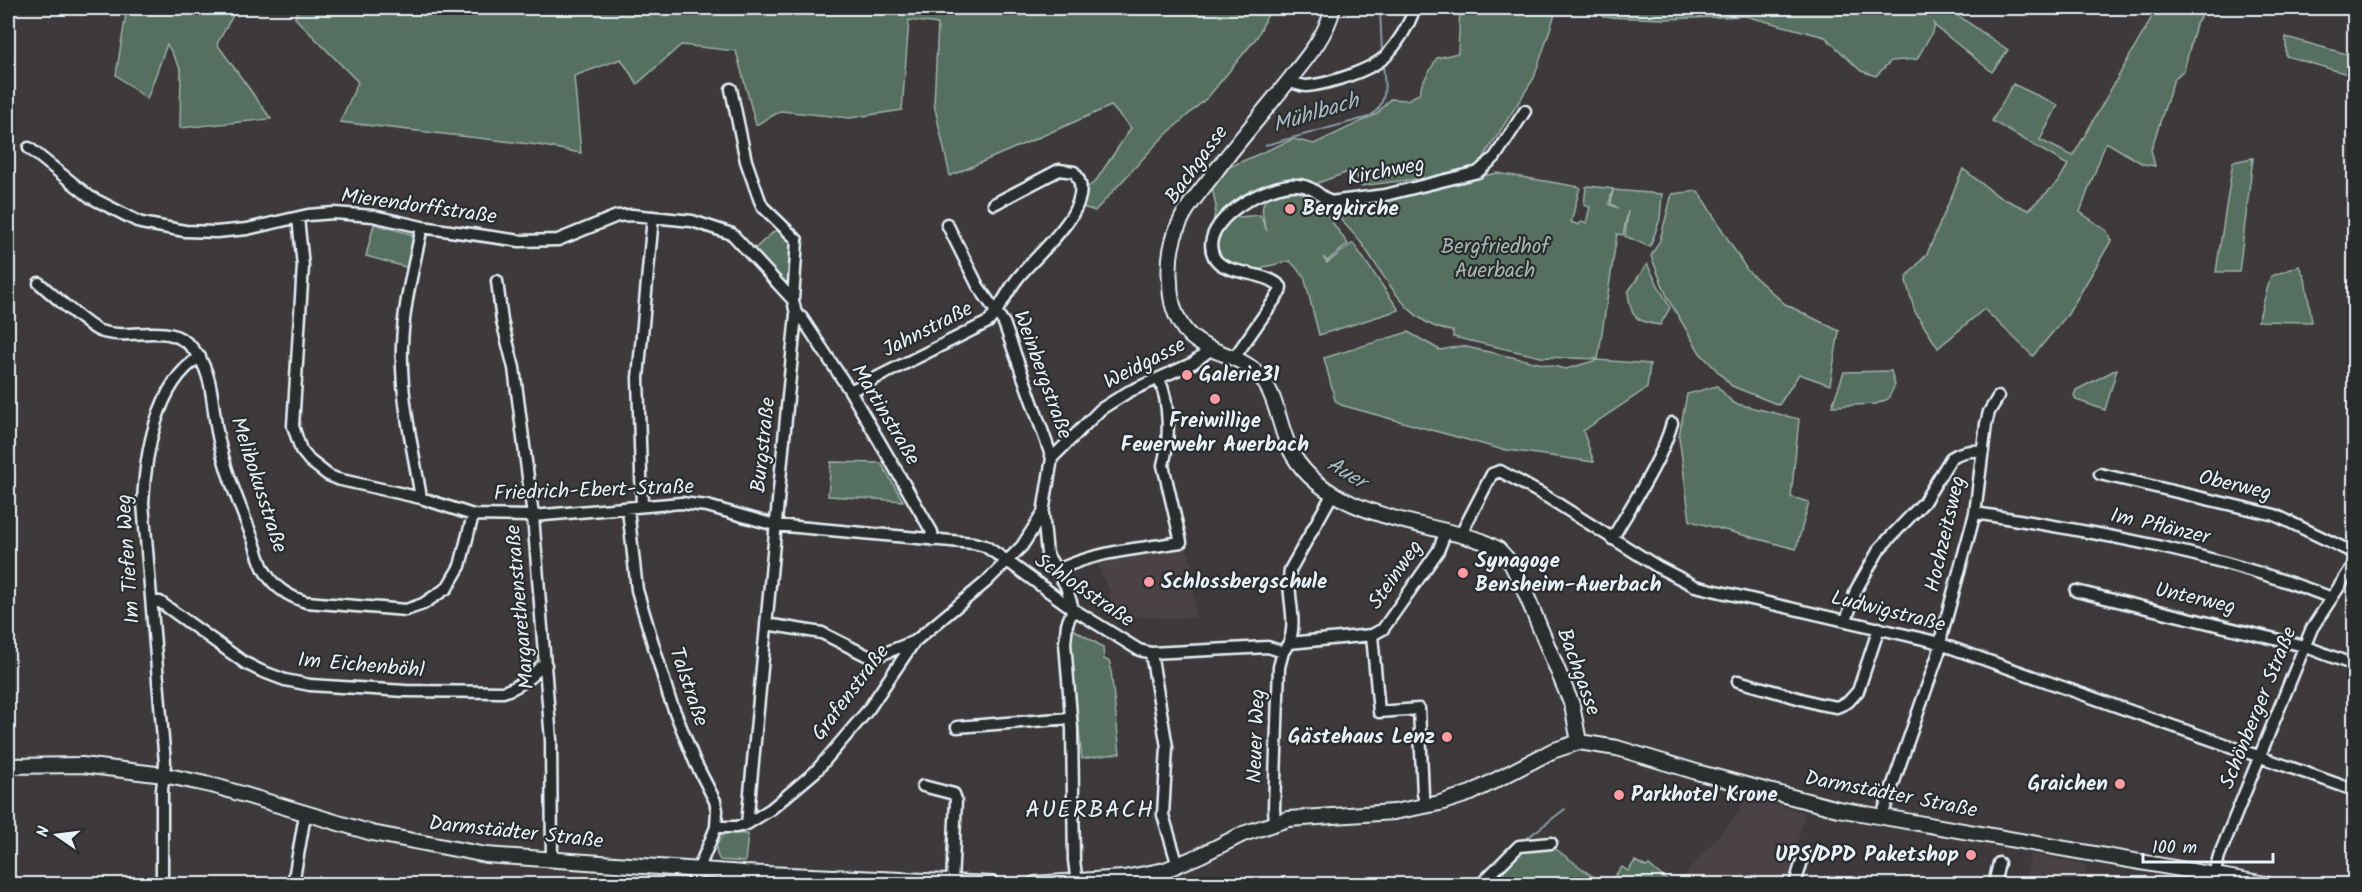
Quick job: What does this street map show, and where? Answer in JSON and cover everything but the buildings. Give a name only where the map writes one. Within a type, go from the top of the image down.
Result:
[{"type":"main road","name":"Bachgasse","points":[[1333,8],[1317,45],[1193,201],[1176,231],[1169,274],[1173,309],[1186,332],[1210,350],[1234,358],[1253,369],[1264,382],[1273,400],[1286,444],[1294,457],[1307,474],[1332,495],[1367,509],[1461,534],[1498,549],[1511,563],[1523,587],[1572,705],[1579,742]]},
{"type":"main road","name":"Darmstädter Straße","points":[[1034,885],[1077,884],[1124,878],[1171,868],[1275,821],[1302,817],[1394,812],[1427,806],[1471,793],[1548,753],[1579,742],[1617,748],[1819,805],[2266,885]]},
{"type":"main road","name":"Darmstädter Straße","points":[[8,766],[82,765],[164,775],[215,786],[305,815],[399,840],[495,856],[698,869],[744,879],[993,885]]},
{"type":"street","points":[[1288,81],[1305,86],[1344,77],[1382,58],[1410,21],[1415,8]]},
{"type":"street","name":"Burgstraße","points":[[731,89],[746,160],[760,201],[763,207],[797,240],[793,300],[796,314],[747,824]]},
{"type":"street","name":"Kirchweg","points":[[1234,358],[1280,292],[1281,287],[1276,282],[1255,274],[1230,269],[1217,262],[1212,249],[1214,234],[1228,213],[1274,187],[1288,184],[1313,189],[1330,202],[1394,193],[1478,172],[1495,157],[1525,111]]},
{"type":"street","name":"Mierendorffstraße","points":[[29,148],[90,196],[141,223],[185,231],[216,232],[247,229],[334,213],[373,216],[422,227],[520,241],[558,240],[617,216],[692,221],[732,234],[793,300]]},
{"type":"street","name":"Weinbergstraße","points":[[994,204],[1059,170],[1074,172],[1081,184],[1079,200],[1073,215],[1018,278],[996,314],[1004,323],[1052,458]]},
{"type":"street","points":[[642,506],[638,378],[654,217]]},
{"type":"street","name":"Friedrich-Ebert-Straße","points":[[298,218],[303,266],[293,418],[296,439],[310,461],[328,475],[421,498],[473,515],[533,516],[681,503],[707,506],[776,525]]},
{"type":"street","name":"Jahnstraße","points":[[850,391],[980,327],[996,314],[978,286],[947,224]]},
{"type":"street","points":[[421,498],[405,399],[402,346],[406,310],[422,227]]},
{"type":"street","name":"Margarethenstraße","points":[[497,281],[502,321],[514,368],[533,516],[551,740],[552,861]]},
{"type":"street","name":"Melibokusstraße","points":[[39,283],[98,330],[116,334],[155,331],[173,334],[190,344],[200,357],[208,374],[218,437],[266,573],[281,590],[293,598],[306,602],[405,610],[423,604],[447,588],[460,566],[473,515]]},
{"type":"street","name":"Martinstraße","points":[[796,314],[802,318],[850,391],[932,532],[933,540]]},
{"type":"street","name":"Weidgasse","points":[[1052,458],[1101,409],[1128,392],[1193,363],[1210,350]]},
{"type":"street","name":"Im Tiefen Weg","points":[[162,885],[163,726],[142,503],[145,466],[161,406],[186,366],[200,357]]},
{"type":"street","points":[[1058,570],[1074,562],[1098,555],[1181,542],[1163,465],[1166,455],[1166,408],[1164,391],[1159,380]]},
{"type":"street","name":"Hochzeitsweg","points":[[1882,816],[1941,644],[1975,513],[1989,412],[1998,397]]},
{"type":"street","points":[[1612,538],[1648,475],[1672,423]]},
{"type":"street","points":[[1846,621],[1856,590],[1880,548],[1924,502],[1951,458],[1957,453],[1969,450],[1983,451]]},
{"type":"street","points":[[1052,458],[1043,513],[1047,554],[1066,586],[1073,609],[1067,624],[1065,644],[1071,718],[1074,860],[1077,884]]},
{"type":"street","name":"Ludwigstraße","points":[[1461,534],[1492,474],[1497,471],[1547,497],[1658,567],[1695,586],[1941,644],[2355,790]]},
{"type":"street","name":"Oberweg","points":[[2100,474],[2275,515],[2355,554]]},
{"type":"street","name":"Neuer Weg","points":[[1275,821],[1279,667],[1293,621],[1288,582],[1290,570],[1332,495]]},
{"type":"street","name":"Talstraße","points":[[628,509],[637,590],[669,697],[695,762],[715,801],[716,826],[692,885]]},
{"type":"street","points":[[1007,561],[1023,546],[1043,513]]},
{"type":"street","name":"Im Pflänzer","points":[[1975,513],[2123,538],[2256,571],[2332,598]]},
{"type":"street","name":"Schloßstraße","points":[[776,525],[985,546],[1127,645],[1151,653],[1286,647],[1372,635]]},
{"type":"street","name":"Steinweg","points":[[1372,635],[1383,629],[1438,551],[1446,531]]},
{"type":"street","name":"Grafenstraße","points":[[716,826],[736,827],[747,824],[771,809],[816,771],[868,710],[914,642],[986,582],[1007,561]]},
{"type":"street","name":"Schönberger Straße","points":[[2214,875],[2219,856],[2312,628],[2355,564]]},
{"type":"street","name":"Unterweg","points":[[2076,591],[2304,646],[2355,665]]},
{"type":"street","name":"Im Eichenböhl","points":[[152,602],[160,602],[244,663],[277,677],[310,685],[405,691],[503,692],[530,679],[541,666],[546,666]]},
{"type":"street","points":[[766,624],[822,633],[872,658],[914,642]]},
{"type":"street","points":[[1738,681],[1837,707],[1848,702],[1858,691],[1879,628]]},
{"type":"street","points":[[1372,635],[1379,712],[1419,709],[1424,794],[1427,806]]},
{"type":"street","points":[[1151,653],[1167,747],[1162,815],[1171,868],[1168,885]]},
{"type":"street","points":[[957,727],[1071,718]]},
{"type":"street","points":[[923,786],[954,794],[956,800],[952,883]]},
{"type":"street","points":[[293,885],[305,815]]},
{"type":"street","points":[[1481,885],[1519,846],[1551,843]]},
{"type":"street","points":[[1795,885],[1804,854]]},
{"type":"street","points":[[1994,885],[1999,863]]},
{"type":"shaded area","name":"Schlossbergschule","points":[[1185,546],[1191,560],[1196,618],[1110,616],[1110,590],[1101,575],[1097,558]]},
{"type":"shaded area","points":[[1744,796],[1805,813],[1787,884],[1677,884],[1740,811]]},
{"type":"shaded area","points":[[2029,854],[2087,865],[2083,884],[2028,884]]},
{"type":"green space","points":[[127,8],[237,8],[217,44],[271,119],[180,128],[181,70],[167,44],[147,99],[116,75]]},
{"type":"green space","points":[[298,8],[1271,8],[1257,37],[1209,96],[1160,140],[1095,211],[1082,207],[1086,188],[1095,182],[1131,128],[1111,106],[950,176],[934,104],[938,24],[909,20],[902,110],[850,118],[781,111],[756,125],[736,51],[681,45],[637,84],[621,59],[574,76],[581,153],[538,145],[340,122],[358,82],[295,18]]},
{"type":"green space","points":[[1460,8],[1557,8],[1534,78],[1486,153],[1480,168],[1424,181],[1423,178],[1361,186],[1354,170],[1312,185],[1283,182],[1266,186],[1236,200],[1213,223],[1216,207],[1212,187],[1220,171],[1293,139],[1314,144],[1377,114],[1390,99],[1407,100],[1419,94],[1437,58],[1458,53]]},
{"type":"green space","points":[[1602,8],[1947,8],[2008,50],[1992,72],[1935,26],[1934,22],[1934,29],[1917,59],[1891,61],[1876,76],[1861,71],[1825,37],[1745,16],[1665,19],[1603,17]]},
{"type":"green space","points":[[2154,8],[2207,8],[2196,24],[2184,70],[2174,79],[2151,150],[2155,166],[2143,164],[2106,142],[2080,212],[2107,231],[2111,241],[2068,314],[2033,356],[1984,309],[1938,348],[1915,312],[1906,281],[1907,276],[1927,254],[1963,169],[1998,196],[2028,210],[2058,182],[2068,165],[1992,121],[2013,84],[2058,105],[2040,140],[2073,156],[2156,10]]},
{"type":"green space","points":[[2286,37],[2354,56],[2354,76],[2286,56]]},
{"type":"green space","points":[[2253,158],[2239,272],[2216,272],[2233,162]]},
{"type":"green space","name":"Bergfriedhof Auerbach","points":[[1497,173],[1580,187],[1571,222],[1579,225],[1580,222],[1586,223],[1590,207],[1584,205],[1586,187],[1613,189],[1609,204],[1618,208],[1611,204],[1613,190],[1662,194],[1660,219],[1650,247],[1625,236],[1628,211],[1623,235],[1617,234],[1598,359],[1541,357],[1453,337],[1453,331],[1437,327],[1410,310],[1389,285],[1359,240],[1334,212],[1337,208]]},
{"type":"green space","points":[[1287,187],[1310,191],[1348,244],[1327,261],[1323,257],[1327,263],[1353,243],[1399,310],[1319,335],[1304,276],[1290,261],[1264,267],[1260,272],[1228,264],[1216,255],[1214,248],[1216,239],[1228,218],[1260,215],[1267,231],[1263,215],[1264,203],[1272,193]]},
{"type":"green space","points":[[1698,191],[1747,270],[1785,304],[1839,331],[1830,385],[1799,374],[1779,405],[1732,386],[1700,353],[1668,299],[1651,256],[1660,240],[1672,194]]},
{"type":"green space","points":[[374,224],[411,234],[415,240],[409,268],[366,256]]},
{"type":"green space","points":[[778,228],[793,243],[790,279],[783,284],[752,251]]},
{"type":"green space","points":[[1647,264],[1670,308],[1660,325],[1639,320],[1630,307],[1628,292]]},
{"type":"green space","points":[[2299,266],[2305,278],[2312,322],[2258,321],[2271,276]]},
{"type":"green space","points":[[1408,332],[1440,350],[1462,346],[1566,369],[1597,360],[1650,364],[1647,388],[1583,431],[1594,462],[1500,449],[1341,405],[1335,400],[1324,358]]},
{"type":"green space","points":[[2117,369],[2105,410],[2076,400],[2074,395],[2076,390]]},
{"type":"green space","points":[[1891,371],[1895,385],[1888,399],[1876,404],[1832,406],[1844,372]]},
{"type":"green space","points":[[1717,386],[1733,403],[1799,419],[1791,497],[1809,502],[1796,549],[1690,521],[1679,436],[1687,394]]},
{"type":"green space","points":[[831,462],[881,463],[903,501],[828,496]]},
{"type":"green space","points":[[1073,629],[1103,647],[1104,659],[1110,662],[1120,753],[1082,759],[1070,646]]},
{"type":"green space","points":[[725,833],[748,834],[745,862],[720,860],[717,846]]},
{"type":"green space","points":[[1553,847],[1603,884],[1487,884],[1518,849]]},
{"type":"green space","points":[[1635,861],[1646,867],[1649,865],[1671,884],[1608,884],[1622,867],[1628,871]]},
{"type":"waterway","name":"Mühlbach","points":[[1380,8],[1382,53]]},
{"type":"waterway","name":"Mühlbach","points":[[1266,145],[1369,117],[1383,100],[1385,87],[1383,64]]},
{"type":"waterway","name":"Auer","points":[[1522,842],[1565,809]]},
{"type":"place","name":"Bergkirche","points":[[1290,209]]},
{"type":"place","name":"Galerie31","points":[[1187,375]]},
{"type":"place","name":"Freiwillige Feuerwehr Auerbach","points":[[1215,399]]},
{"type":"place","name":"Synagoge Bensheim-Auerbach","points":[[1463,573]]},
{"type":"place","name":"Schlossbergschule","points":[[1149,582]]},
{"type":"place","name":"Gästehaus Lenz","points":[[1447,737]]},
{"type":"place","name":"Graichen","points":[[2120,784]]},
{"type":"place","name":"Parkhotel Krone","points":[[1619,795]]},
{"type":"place","name":"UPS/DPD Paketshop","points":[[1971,855]]},
{"type":"district","name":"AUERBACH","points":[[1090,810]]}]
